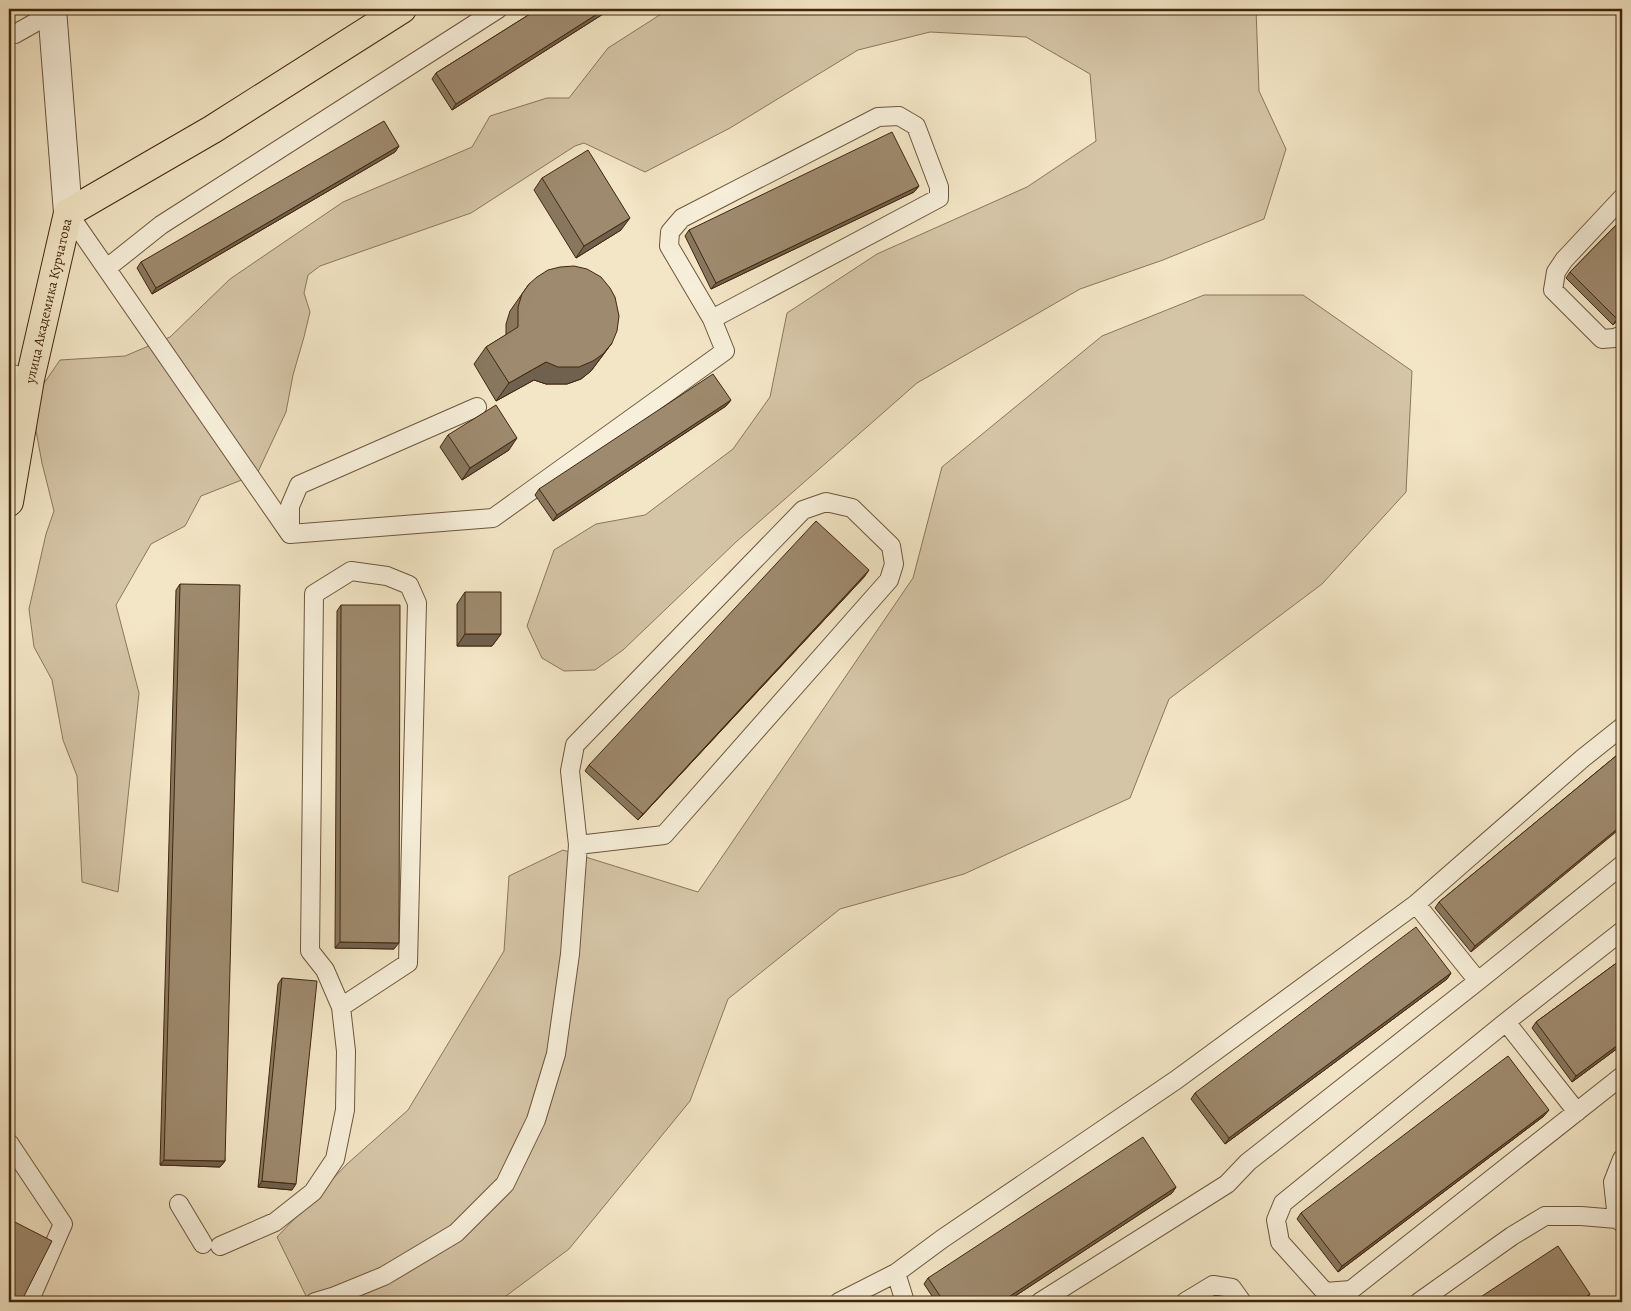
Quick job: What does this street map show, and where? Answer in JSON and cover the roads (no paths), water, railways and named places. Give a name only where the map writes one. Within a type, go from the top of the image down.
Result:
[{"type":"main road","points":[[68,214],[213,129],[402,9]]},
{"type":"main road","name":"улица Академика Курчатова","points":[[10,488],[19,376],[68,214]]},
{"type":"street","name":"улица Академика Курчатова","points":[[52,11],[68,214]]},
{"type":"lane","points":[[107,268],[161,225],[498,9]]},
{"type":"lane","points":[[9,35],[15,34],[52,11]]},
{"type":"lane","points":[[290,534],[493,518],[725,351],[712,319],[669,246],[670,232],[682,218],[878,117],[898,116],[916,126],[939,187],[939,198],[712,319]]},
{"type":"lane","points":[[1622,198],[1564,260],[1556,272],[1553,290],[1602,339],[1615,338],[1622,335]]},
{"type":"lane","points":[[68,214],[290,534]]},
{"type":"lane","points":[[290,534],[290,506],[298,485],[477,407]]},
{"type":"lane","points":[[315,1302],[384,1276],[456,1233],[505,1184],[536,1120],[556,1054],[570,954],[578,844],[570,771],[575,745],[803,510],[826,502],[852,508],[891,546],[894,564],[889,580],[664,835],[578,844]]},
{"type":"lane","points":[[179,1204],[212,1245],[275,1222],[313,1192],[335,1159],[345,1110],[346,1051],[341,1007],[325,970],[310,951],[314,594],[351,571],[387,576],[409,585],[418,603],[408,962],[341,1007]]},
{"type":"lane","points":[[839,1302],[896,1273],[942,1238],[1176,1080],[1416,904],[1583,758],[1622,727]]},
{"type":"lane","points":[[1040,1302],[1227,1184],[1248,1162],[1478,982],[1622,864]]},
{"type":"lane","points":[[1416,904],[1478,982]]},
{"type":"lane","points":[[1622,931],[1506,1022],[1283,1203],[1276,1220],[1280,1242],[1325,1292],[1351,1290],[1622,1076]]},
{"type":"lane","points":[[1506,1022],[1577,1112]]},
{"type":"lane","points":[[9,1143],[63,1224],[29,1302]]},
{"type":"lane","points":[[1418,1302],[1512,1236],[1545,1216],[1581,1216],[1620,1221],[1614,1182],[1622,1159]]},
{"type":"lane","points":[[896,1273],[905,1302]]},
{"type":"lane","points":[[1185,1302],[1213,1285],[1232,1288],[1242,1302]]}]
